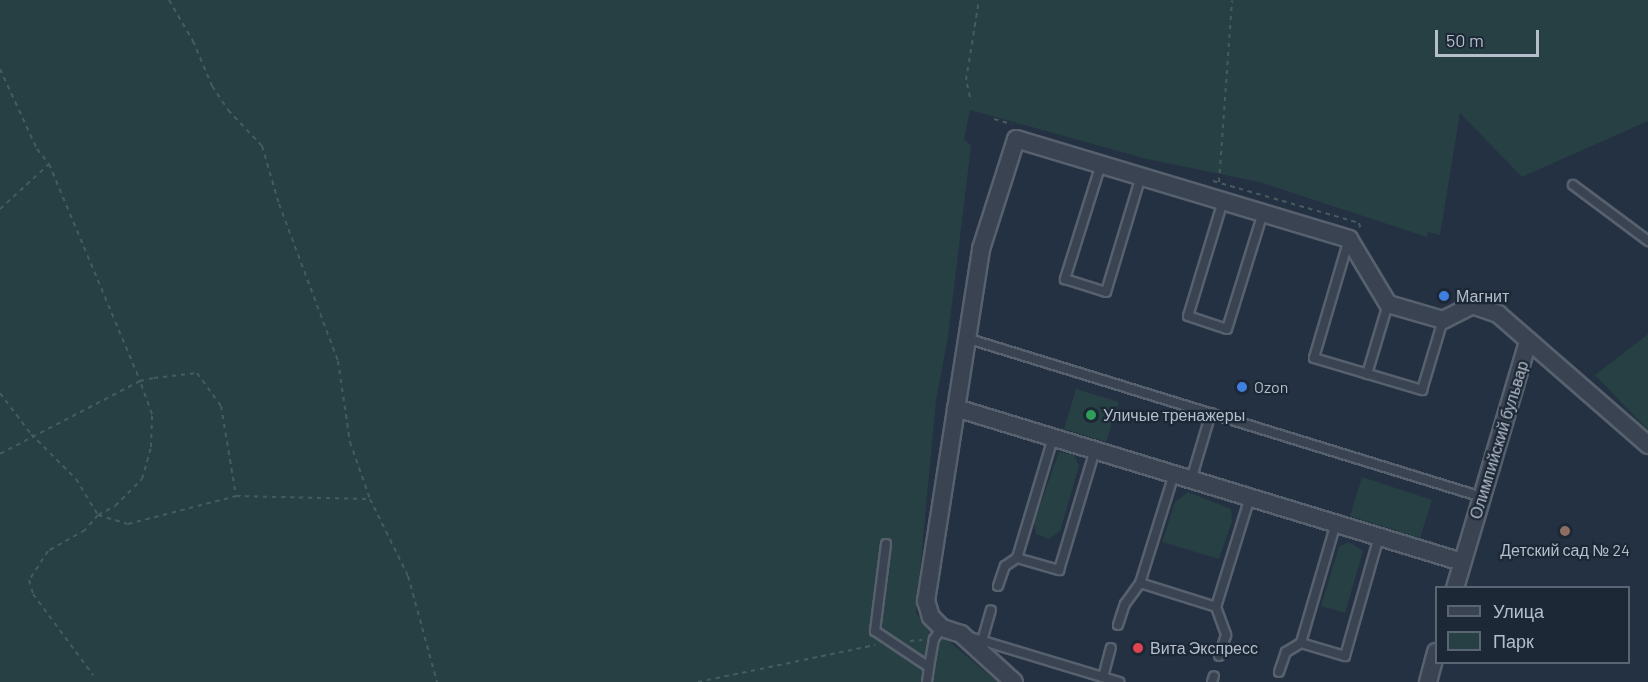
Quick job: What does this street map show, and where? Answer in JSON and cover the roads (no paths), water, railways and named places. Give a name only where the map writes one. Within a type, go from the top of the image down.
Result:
[{"type":"street","points":[[1014,682],[961,634],[938,634],[926,601],[965,338],[981,249],[1016,139],[1349,239],[1388,304],[1443,320],[1472,305],[1498,314],[1528,341]]},
{"type":"street","name":"Олимпийский бульвар","points":[[1456,586],[1528,341],[1648,445]]},
{"type":"street","points":[[956,408],[1462,562]]},
{"type":"street","points":[[1428,682],[1435,659]]},
{"type":"lane","points":[[1101,164],[1065,279],[1106,292],[1141,176]]},
{"type":"lane","points":[[1573,185],[1648,241]]},
{"type":"lane","points":[[1223,201],[1188,316],[1227,328],[1263,213]]},
{"type":"lane","points":[[1349,239],[1314,358],[1422,390],[1443,320]]},
{"type":"lane","points":[[1367,374],[1388,304]]},
{"type":"lane","points":[[965,338],[1482,497]]},
{"type":"lane","points":[[1191,480],[1211,414]]},
{"type":"lane","points":[[998,586],[1005,567],[1017,558],[1053,438]]},
{"type":"lane","points":[[1017,558],[1059,570],[1095,450]]},
{"type":"lane","points":[[1118,625],[1125,604],[1140,584],[1174,474]]},
{"type":"lane","points":[[1220,656],[1226,635],[1216,607],[1250,498]]},
{"type":"lane","points":[[1280,672],[1286,652],[1301,643],[1336,524]]},
{"type":"lane","points":[[1301,643],[1345,656],[1379,537]]},
{"type":"lane","points":[[886,544],[875,631],[888,642],[929,667]]},
{"type":"lane","points":[[1140,584],[1216,607]]},
{"type":"lane","points":[[982,641],[991,610]]},
{"type":"lane","points":[[927,682],[938,634]]},
{"type":"lane","points":[[961,634],[1119,682]]},
{"type":"lane","points":[[1103,677],[1111,648]]},
{"type":"place","name":"Магнит","points":[[1444,296]]},
{"type":"place","name":"Ozon","points":[[1242,387]]},
{"type":"place","name":"Уличые тренажеры","points":[[1091,415]]},
{"type":"place","name":"Детский сад № 24","points":[[1565,531]]},
{"type":"place","name":"Вита Экспресс","points":[[1138,648]]}]
